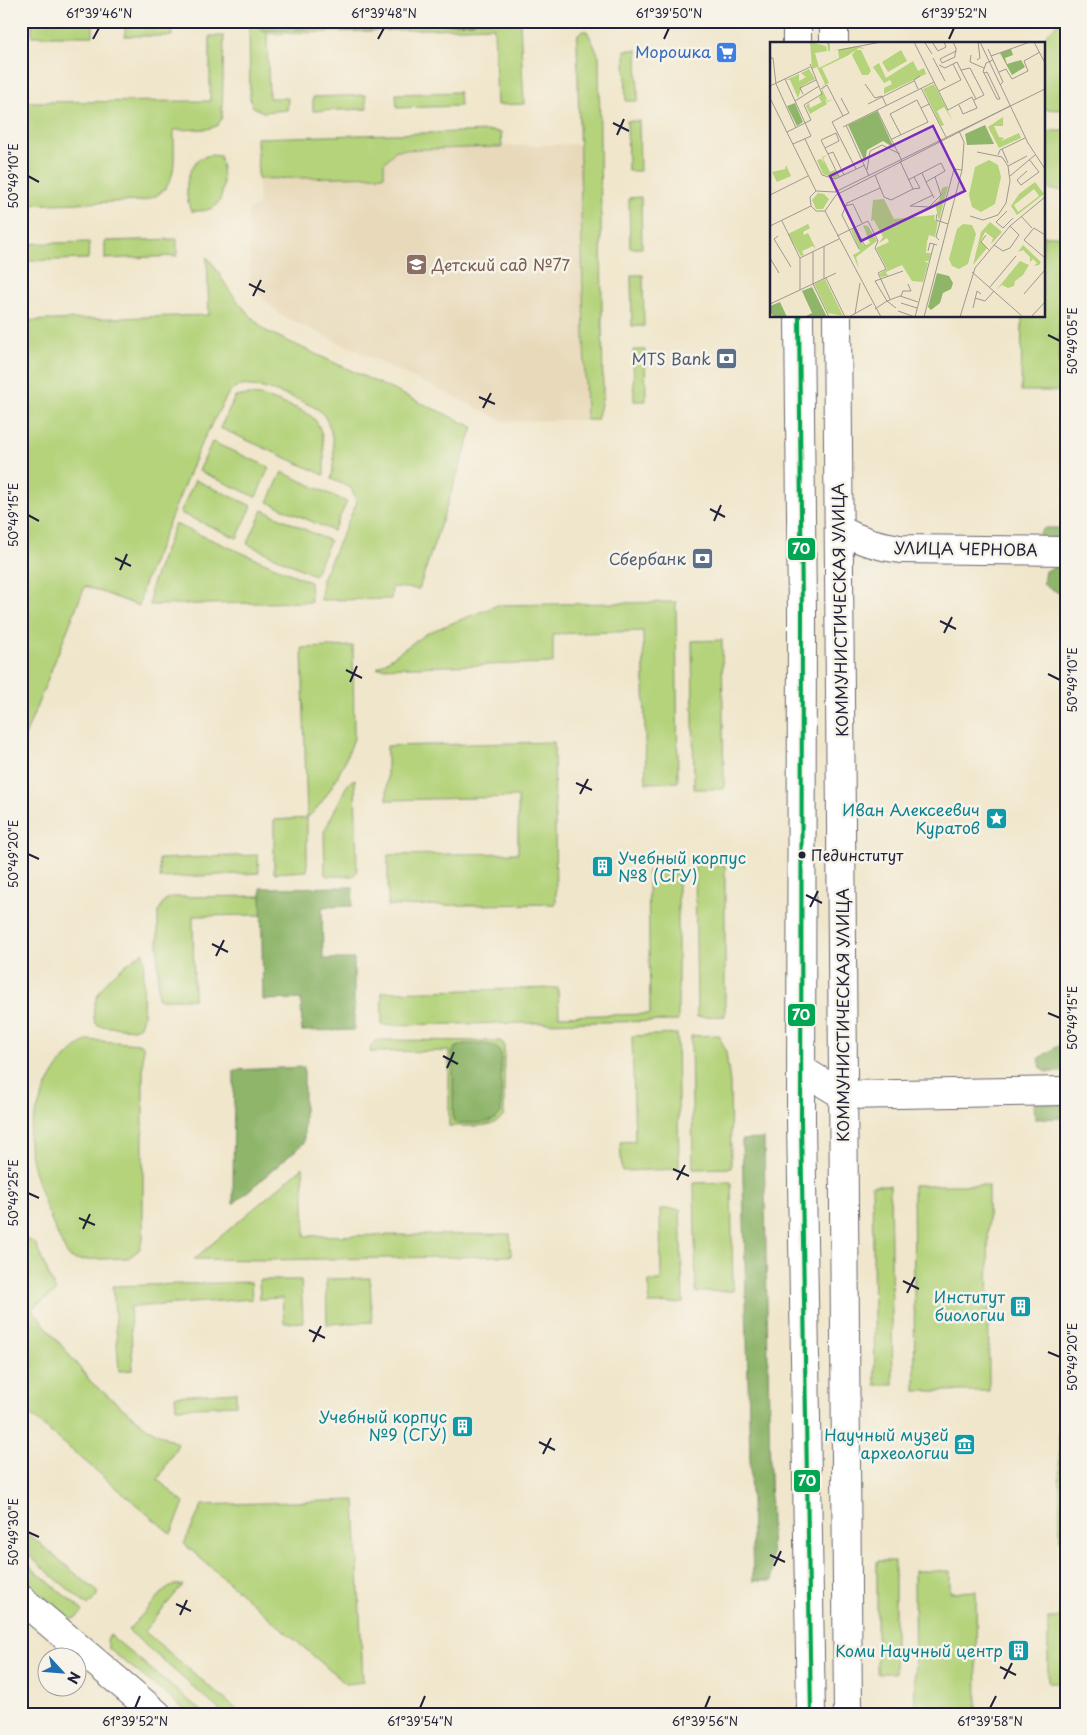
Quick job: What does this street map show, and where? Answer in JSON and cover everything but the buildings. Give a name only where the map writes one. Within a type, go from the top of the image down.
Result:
[{"type":"main road","points":[[797,21],[797,42]]},
{"type":"main road","points":[[834,21],[834,42]]},
{"type":"main road","points":[[799,318],[802,614],[802,1142],[811,1714]]},
{"type":"main road","name":"КОММУНИСТИЧЕСКАЯ УЛИЦА","points":[[837,318],[848,1714]]},
{"type":"main road","name":"УЛИЦА ЧЕРНОВА","points":[[840,530],[857,540],[875,546],[900,549],[1066,551]]},
{"type":"main road","points":[[802,1070],[843,1095],[1066,1091]]},
{"type":"main road","points":[[21,1599],[157,1714]]},
{"type":"shaded area","name":"Детский сад №77","points":[[579,144],[586,420],[505,421],[279,314],[251,285],[248,211],[259,204],[258,179],[384,176],[384,163],[396,150]]},
{"type":"green space","points":[[32,21],[93,21],[93,36],[32,36]]},
{"type":"green space","points":[[125,21],[172,21],[172,36],[125,36]]},
{"type":"green space","points":[[249,21],[522,21],[520,24],[524,104],[497,105],[494,27],[267,34],[269,98],[288,98],[287,110],[263,112],[253,107],[250,99]]},
{"type":"green space","points":[[256,21],[474,21],[474,23],[262,31],[257,26]]},
{"type":"green space","points":[[1060,21],[1066,21],[1066,110],[1044,109],[1044,42],[1039,42]]},
{"type":"green space","points":[[587,31],[599,56],[603,396],[597,420],[586,420],[577,40],[578,34]]},
{"type":"green space","points":[[210,36],[224,36],[222,118],[217,126],[207,129],[174,130],[174,165],[169,182],[164,189],[155,196],[143,201],[21,205],[21,102],[210,101]]},
{"type":"green space","points":[[625,50],[637,50],[638,101],[626,101]]},
{"type":"green space","points":[[459,92],[460,106],[397,108],[396,94]]},
{"type":"green space","points":[[366,95],[367,109],[313,111],[313,97]]},
{"type":"green space","points":[[627,121],[639,121],[640,171],[628,171]]},
{"type":"green space","points":[[494,131],[501,133],[502,147],[396,150],[384,163],[384,176],[258,179],[257,138]]},
{"type":"green space","points":[[1051,131],[1066,131],[1066,190],[1052,190],[1044,185],[1044,134]]},
{"type":"green space","points":[[220,156],[221,159],[223,189],[221,196],[212,208],[191,211],[187,195],[188,177],[196,162],[203,157]]},
{"type":"green space","points":[[641,197],[642,248],[630,248],[629,198]]},
{"type":"green space","points":[[1044,236],[1060,236],[1059,391],[1021,391],[1022,318],[1044,318]]},
{"type":"green space","points":[[177,239],[177,256],[105,259],[105,241]]},
{"type":"green space","points":[[89,242],[88,259],[21,261],[21,244]]},
{"type":"green space","points":[[207,257],[233,296],[266,331],[473,427],[419,589],[392,587],[391,599],[321,600],[322,579],[357,502],[351,488],[331,479],[334,453],[329,425],[320,411],[298,400],[257,387],[237,387],[229,392],[200,446],[143,587],[139,606],[85,586],[21,746],[21,321],[209,315]]},
{"type":"green space","points":[[631,275],[643,275],[644,326],[632,326]]},
{"type":"green space","points":[[1059,321],[1066,321],[1066,391],[1059,391]]},
{"type":"green space","points":[[633,350],[645,350],[646,401],[634,401]]},
{"type":"green space","points":[[247,395],[276,400],[307,413],[313,418],[322,437],[324,475],[220,428],[235,397]]},
{"type":"green space","points":[[212,442],[269,467],[256,497],[199,471]]},
{"type":"green space","points":[[282,472],[347,502],[333,531],[268,502]]},
{"type":"green space","points":[[195,480],[252,506],[237,538],[180,513]]},
{"type":"green space","points":[[263,510],[330,541],[314,575],[247,544]]},
{"type":"green space","points":[[175,524],[310,582],[311,602],[150,605],[151,587]]},
{"type":"green space","points":[[1045,528],[1066,528],[1066,544],[1039,539],[1039,533]]},
{"type":"green space","points":[[1056,567],[1066,567],[1066,597],[1043,584],[1045,571]]},
{"type":"green space","points":[[676,602],[678,782],[646,783],[643,631],[553,634],[553,663],[377,668],[427,633],[498,605]]},
{"type":"green space","points":[[722,640],[724,789],[694,789],[692,641]]},
{"type":"green space","points":[[353,646],[354,738],[346,759],[329,792],[307,818],[302,648]]},
{"type":"green space","points":[[554,742],[556,904],[388,906],[388,855],[518,853],[518,797],[387,800],[387,746]]},
{"type":"green space","points":[[355,779],[357,872],[353,876],[328,876],[325,875],[324,832],[346,787]]},
{"type":"green space","points":[[307,818],[307,871],[274,873],[274,820]]},
{"type":"green space","points":[[258,855],[259,873],[160,878],[159,859]]},
{"type":"green space","points":[[695,864],[725,865],[725,1016],[697,1017]]},
{"type":"green space","points":[[678,870],[678,1021],[382,1025],[382,992],[558,988],[559,1016],[650,1014],[648,871]]},
{"type":"green space","points":[[353,887],[352,906],[322,907],[323,959],[354,959],[354,1030],[302,1031],[301,999],[263,1000],[261,888]]},
{"type":"green space","points":[[262,896],[262,915],[193,916],[194,999],[158,999],[158,912],[165,900],[172,897]]},
{"type":"green space","points":[[144,952],[143,1016],[140,1026],[134,1029],[100,1026],[95,1023],[94,1011],[100,990],[125,965]]},
{"type":"green space","points":[[677,1034],[679,1169],[622,1171],[620,1142],[635,1141],[632,1036]]},
{"type":"green space","points":[[719,1035],[726,1052],[730,1083],[731,1168],[693,1169],[691,1036]]},
{"type":"green space","points":[[88,1040],[140,1044],[143,1046],[143,1238],[139,1250],[128,1258],[76,1260],[70,1258],[44,1202],[30,1154],[29,1139],[31,1128],[49,1081],[69,1054]]},
{"type":"green space","points":[[375,1041],[500,1041],[504,1044],[504,1116],[486,1125],[449,1126],[449,1051],[370,1052],[371,1046]]},
{"type":"green space","points":[[1066,1041],[1066,1072],[1046,1072],[1041,1068],[1039,1058]]},
{"type":"green space","points":[[464,1044],[490,1045],[495,1047],[501,1054],[501,1112],[498,1117],[488,1122],[456,1123],[453,1120],[453,1052],[455,1048]]},
{"type":"green space","points":[[304,1067],[304,1143],[233,1204],[234,1070]]},
{"type":"green space","points":[[1066,1101],[1066,1118],[1035,1119],[1034,1102]]},
{"type":"green space","points":[[764,1139],[772,1581],[753,1581],[742,1140]]},
{"type":"green space","points":[[303,1167],[305,1236],[510,1234],[511,1256],[265,1260],[194,1259]]},
{"type":"green space","points":[[731,1182],[733,1291],[696,1292],[694,1183]]},
{"type":"green space","points":[[872,1185],[890,1185],[893,1385],[875,1385]]},
{"type":"green space","points":[[913,1185],[988,1185],[989,1391],[915,1391]]},
{"type":"green space","points":[[660,1209],[680,1209],[683,1303],[649,1304],[649,1281],[661,1281]]},
{"type":"green space","points":[[21,1237],[35,1243],[56,1292],[31,1308],[92,1383],[146,1427],[178,1444],[158,1480],[184,1503],[171,1534],[21,1407]]},
{"type":"green space","points":[[370,1278],[372,1322],[327,1324],[326,1279]]},
{"type":"green space","points":[[259,1280],[301,1280],[303,1322],[284,1323],[282,1298],[260,1299]]},
{"type":"green space","points":[[251,1282],[252,1299],[130,1307],[133,1370],[119,1371],[113,1286]]},
{"type":"green space","points":[[236,1392],[236,1405],[176,1408],[175,1396]]},
{"type":"green space","points":[[1066,1427],[1066,1544],[1060,1540],[1059,1432],[1061,1428]]},
{"type":"green space","points":[[355,1500],[363,1682],[346,1684],[184,1544],[202,1505]]},
{"type":"green space","points":[[21,1528],[99,1593],[88,1606],[21,1549]]},
{"type":"green space","points":[[21,1559],[83,1611],[76,1618],[70,1619],[21,1577]]},
{"type":"green space","points":[[877,1561],[895,1561],[895,1673],[877,1673]]},
{"type":"green space","points":[[914,1571],[950,1571],[950,1592],[976,1591],[977,1714],[915,1714]]},
{"type":"green space","points":[[174,1585],[183,1585],[144,1631],[242,1714],[224,1714],[128,1630],[164,1591]]},
{"type":"green space","points":[[1061,1604],[1066,1604],[1066,1683],[1048,1683],[1048,1618],[1060,1618]]},
{"type":"green space","points":[[110,1635],[205,1714],[190,1714],[109,1649],[107,1640]]},
{"type":"transit line","name":"70","points":[[799,318],[802,614],[801,1122],[811,1714]]},
{"type":"place","name":"Морошка","points":[[727,52]]},
{"type":"place","name":"Детский сад №77","points":[[416,265]]},
{"type":"place","name":"MTS Bank","points":[[727,359]]},
{"type":"place","name":"Сбербанк","points":[[702,559]]},
{"type":"place","name":"Иван Алексеевич Куратов","points":[[996,819]]},
{"type":"place","name":"Пединститут","points":[[802,855]]},
{"type":"place","name":"Учебный корпус №8 (СГУ)","points":[[602,867]]},
{"type":"place","name":"Институт биологии","points":[[1021,1306]]},
{"type":"place","name":"Учебный корпус №9 (СГУ)","points":[[463,1426]]},
{"type":"place","name":"Научный музей археологии","points":[[965,1444]]},
{"type":"place","name":"Коми Научный центр","points":[[1019,1651]]}]
